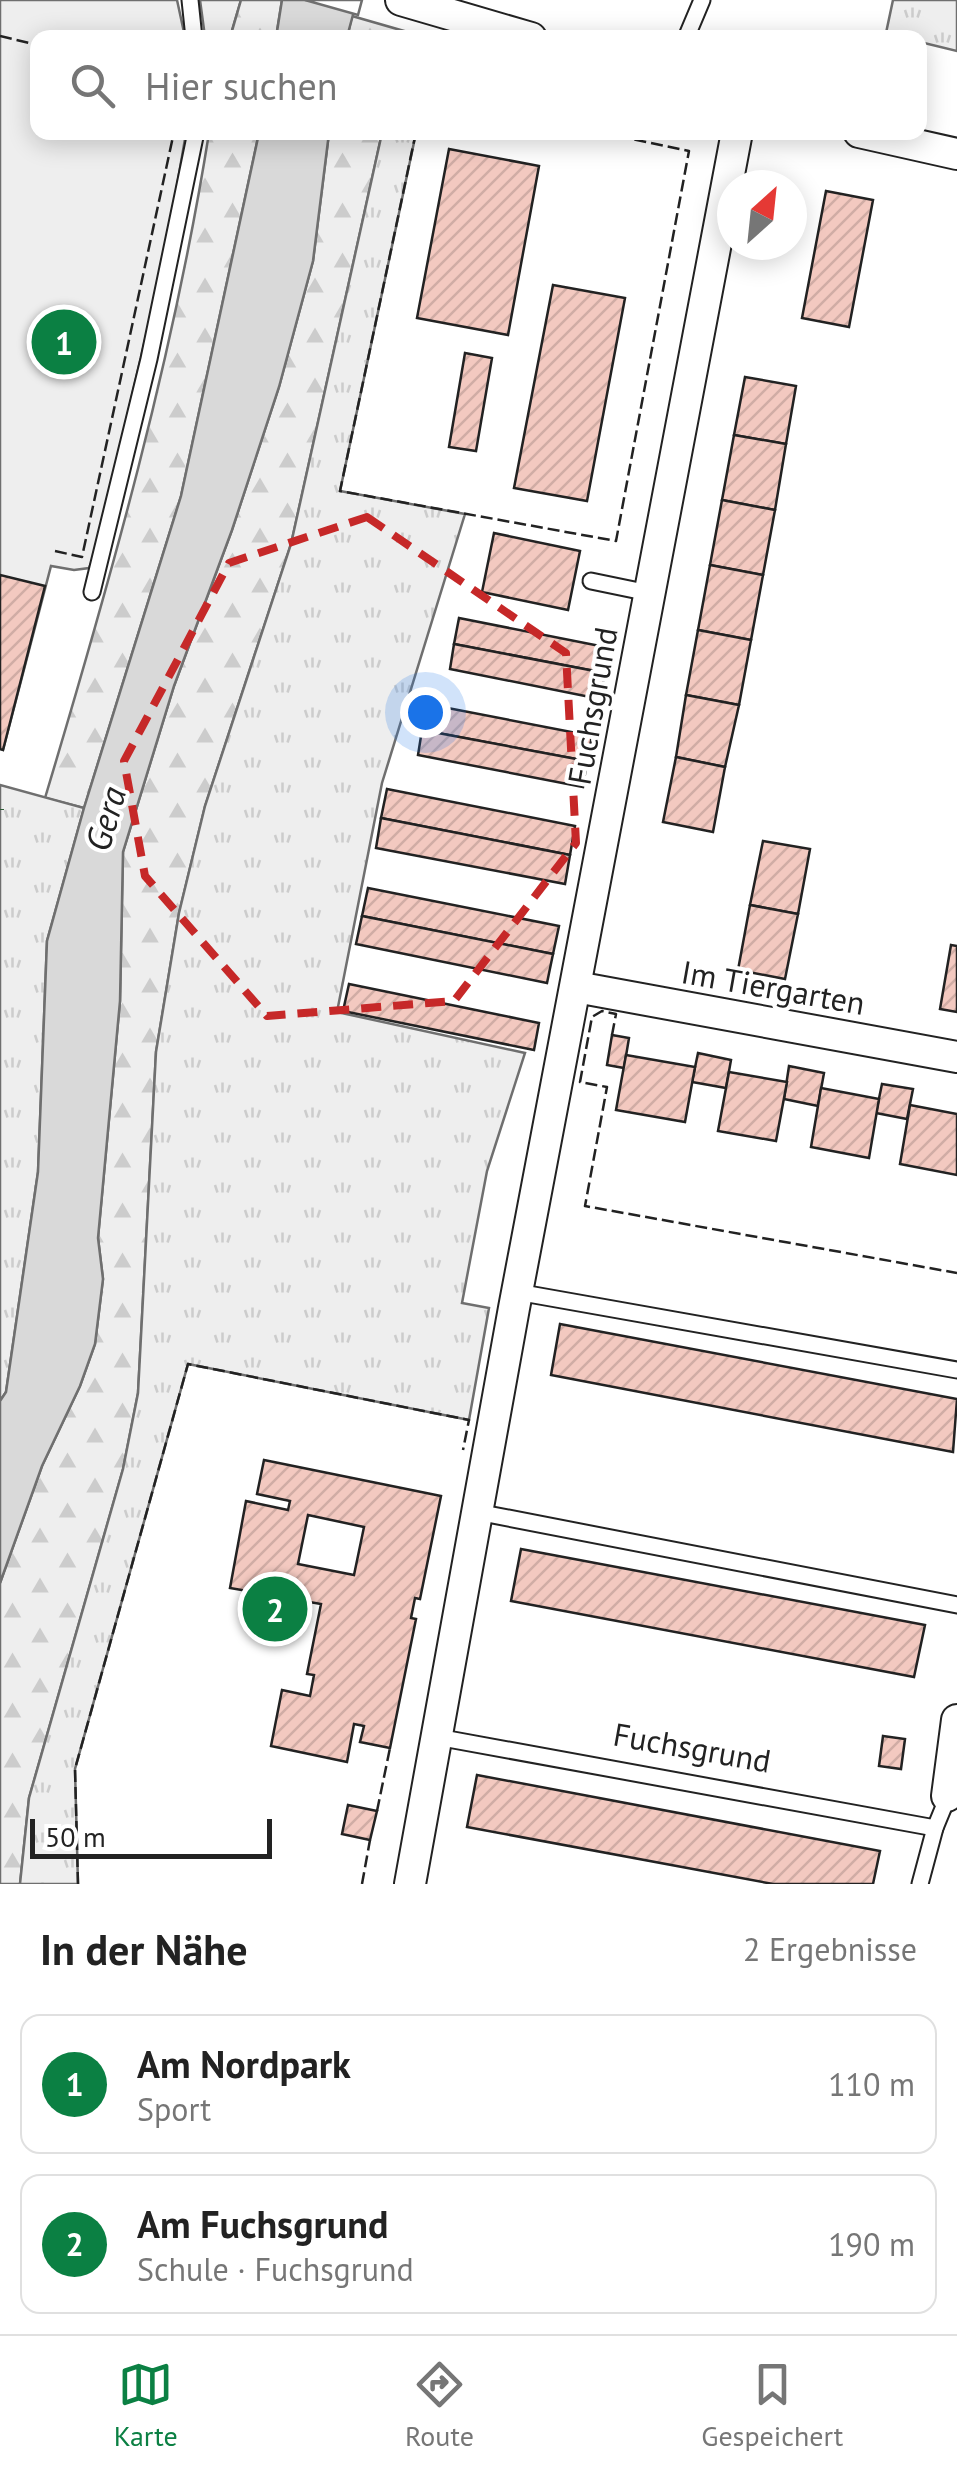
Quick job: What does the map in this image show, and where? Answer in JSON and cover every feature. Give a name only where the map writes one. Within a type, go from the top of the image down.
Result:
[{"type":"street","points":[[405,1],[504,30]]},
{"type":"street","name":"Fuchsgrund","points":[[410,1884],[517,1292],[736,140]]},
{"type":"street","points":[[895,140],[957,154]]},
{"type":"street","name":"Im Tiergarten","points":[[576,987],[957,1057]]},
{"type":"street","points":[[952,1793],[957,1720]]},
{"type":"lane","points":[[190,0],[193,30]]},
{"type":"lane","points":[[689,30],[702,0]]},
{"type":"lane","points":[[92,592],[149,360],[194,140]]},
{"type":"lane","points":[[591,581],[648,593]]},
{"type":"lane","points":[[517,1292],[957,1370]]},
{"type":"lane","points":[[477,1512],[957,1605]]},
{"type":"lane","name":"Fuchsgrund","points":[[436,1736],[935,1828]]},
{"type":"lane","points":[[920,1884],[935,1828],[952,1793]]},
{"type":"highlighted area","points":[[367,517],[566,653],[576,843],[454,1001],[267,1016],[145,876],[124,761],[229,563]]},
{"type":"green space","points":[[0,0],[177,0],[183,30],[30,30],[30,140],[185,140],[166,250],[95,554],[89,568],[51,566],[3,750]]},
{"type":"green space","points":[[200,0],[241,0],[232,30],[204,30]]},
{"type":"green space","points":[[241,0],[282,0],[277,30],[232,30]]},
{"type":"green space","points":[[893,0],[957,0],[957,51],[927,44],[927,30],[887,30]]},
{"type":"green space","points":[[352,16],[401,30],[349,30]]},
{"type":"green space","points":[[208,140],[257,140],[181,496],[84,808],[45,798],[138,468]]},
{"type":"green space","points":[[328,140],[380,140],[291,544],[205,806],[179,913],[156,1052],[138,1393],[123,1469],[29,1798],[20,1884],[0,1884],[0,1583],[42,1466],[95,1344],[103,1279],[98,1238],[120,1001],[123,852],[174,686],[232,530],[279,387],[313,261]]},
{"type":"green space","points":[[380,140],[415,140],[340,491],[465,514],[382,783],[337,1012],[525,1053],[487,1171],[462,1303],[489,1308],[469,1420],[188,1364],[75,1769],[78,1884],[20,1884],[29,1798],[123,1469],[138,1393],[156,1052],[179,913],[205,806],[291,544]]},
{"type":"green space","points":[[0,785],[84,808],[47,941],[38,1172],[6,1392],[0,1401]]},
{"type":"water","points":[[282,0],[357,0],[349,30],[277,30]]},
{"type":"water","name":"Gera","points":[[257,140],[328,140],[313,261],[279,387],[232,530],[174,686],[123,852],[120,1001],[98,1238],[103,1279],[95,1344],[42,1466],[0,1583],[0,1401],[6,1392],[38,1172],[47,941],[181,496]]},
{"type":"pier","points":[[305,0],[362,0],[358,15]]},
{"type":"building","points":[[449,149],[539,166],[508,335],[417,318]]},
{"type":"building","points":[[826,191],[873,200],[849,327],[802,318]]},
{"type":"building","points":[[553,285],[625,298],[587,501],[514,488]]},
{"type":"building","points":[[465,353],[492,358],[476,451],[449,447]]},
{"type":"building","points":[[745,377],[796,386],[786,444],[734,435]]},
{"type":"building","points":[[734,435],[786,444],[775,510],[722,500]]},
{"type":"building","points":[[722,500],[775,510],[763,575],[710,565]]},
{"type":"building","points":[[494,533],[580,551],[568,610],[482,592]]},
{"type":"building","points":[[710,565],[763,575],[751,640],[698,630]]},
{"type":"building","points":[[0,575],[45,586],[3,750],[0,749]]},
{"type":"building","points":[[459,618],[610,648],[605,673],[454,644]]},
{"type":"building","points":[[698,630],[751,640],[739,705],[686,695]]},
{"type":"building","points":[[454,644],[605,673],[600,699],[450,669]]},
{"type":"building","points":[[686,695],[739,705],[725,767],[676,757]]},
{"type":"building","points":[[427,704],[592,736],[587,761],[422,730]]},
{"type":"building","points":[[422,730],[587,761],[583,787],[418,755]]},
{"type":"building","points":[[676,757],[725,767],[713,832],[663,822]]},
{"type":"building","points":[[387,789],[575,826],[570,855],[381,818]]},
{"type":"building","points":[[381,818],[570,855],[565,884],[376,848]]},
{"type":"building","points":[[763,841],[810,849],[798,914],[750,905]]},
{"type":"building","points":[[368,888],[559,926],[553,954],[362,916]]},
{"type":"building","points":[[750,905],[798,914],[785,979],[738,970]]},
{"type":"building","points":[[362,916],[553,954],[547,983],[356,944]]},
{"type":"building","points":[[951,945],[957,946],[957,1012],[940,1009]]},
{"type":"building","points":[[349,984],[539,1023],[534,1050],[343,1011]]},
{"type":"building","points":[[612,1035],[629,1038],[624,1068],[607,1065]]},
{"type":"building","points":[[698,1053],[731,1060],[726,1088],[692,1082]]},
{"type":"building","points":[[626,1055],[695,1067],[685,1122],[616,1110]]},
{"type":"building","points":[[789,1066],[824,1073],[818,1106],[784,1099]]},
{"type":"building","points":[[729,1072],[787,1082],[776,1141],[718,1131]]},
{"type":"building","points":[[882,1084],[913,1089],[907,1119],[876,1113]]},
{"type":"building","points":[[821,1088],[879,1099],[869,1158],[811,1147]]},
{"type":"building","points":[[910,1105],[957,1114],[957,1175],[900,1164]]},
{"type":"building","points":[[560,1324],[957,1399],[953,1452],[551,1375]]},
{"type":"building","points":[[264,1460],[441,1496],[420,1599],[415,1598],[411,1618],[416,1619],[390,1748],[360,1742],[364,1726],[354,1724],[347,1762],[271,1746],[282,1690],[310,1696],[314,1675],[307,1674],[321,1604],[230,1588],[246,1501],[288,1510],[290,1501],[257,1494]],"holes":[[[308,1515],[364,1527],[354,1575],[298,1564]]]},
{"type":"building","points":[[521,1549],[925,1625],[914,1677],[511,1601]]},
{"type":"building","points":[[883,1736],[905,1739],[901,1769],[879,1766]]},
{"type":"building","points":[[477,1775],[880,1851],[873,1884],[773,1884],[467,1827]]},
{"type":"building","points":[[348,1805],[377,1811],[370,1840],[342,1834]]},
{"type":"fence","points":[[0,36],[30,43]]},
{"type":"fence","points":[[55,551],[82,557],[172,140]]},
{"type":"fence","points":[[414,140],[340,491],[616,541],[689,151],[636,140]]},
{"type":"fence","points":[[612,1035],[616,1014],[602,1011],[592,1017],[580,1082],[607,1087],[585,1206],[957,1273]]},
{"type":"fence","points":[[78,1884],[75,1769],[188,1364],[469,1420],[463,1450]]},
{"type":"fence","points":[[377,1811],[390,1748]]},
{"type":"fence","points":[[362,1884],[370,1840]]},
{"type":"place","name":"Am Nordpark","points":[[64,342]]},
{"type":"place","name":"Am Fuchsgrund","points":[[275,1609]]}]
